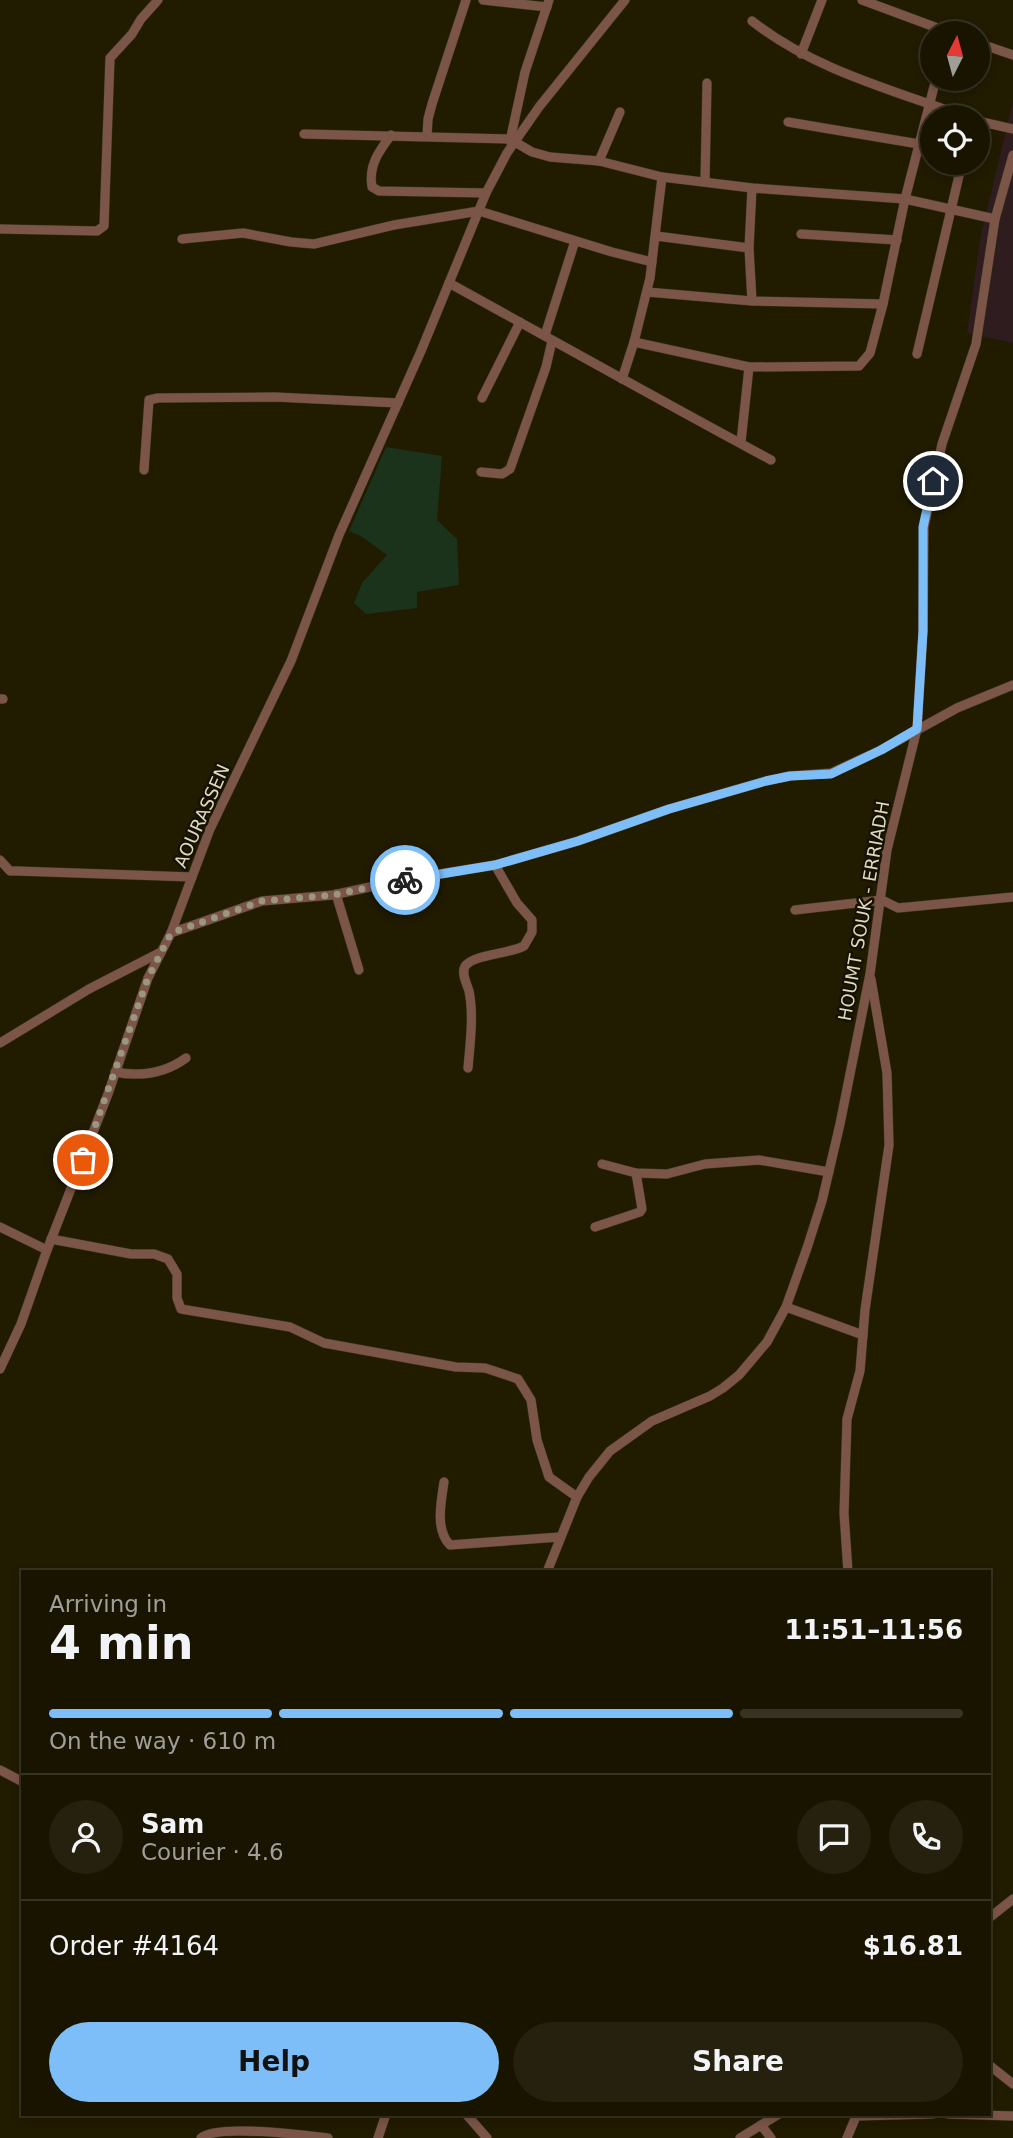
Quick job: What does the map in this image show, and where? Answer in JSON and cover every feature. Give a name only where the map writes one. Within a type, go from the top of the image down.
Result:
[{"type":"street","points":[[0,229],[97,231],[104,226],[110,58],[158,0]]},
{"type":"street","points":[[427,136],[432,104],[466,0]]},
{"type":"street","points":[[483,0],[548,3]]},
{"type":"street","points":[[513,140],[625,0]]},
{"type":"street","points":[[801,54],[822,0]]},
{"type":"street","points":[[862,0],[920,22]]},
{"type":"street","name":"AOURASSEN","points":[[0,1369],[21,1324],[148,978],[171,933],[210,830],[291,661],[339,535],[486,193],[513,140],[519,97],[548,3]]},
{"type":"street","points":[[752,21],[801,54],[831,68],[930,104]]},
{"type":"street","points":[[990,47],[1013,55]]},
{"type":"street","points":[[705,181],[707,83]]},
{"type":"street","points":[[634,342],[749,367],[859,366],[870,353],[933,91]]},
{"type":"street","points":[[519,97],[526,105],[539,107]]},
{"type":"street","points":[[599,161],[620,112]]},
{"type":"street","points":[[788,122],[919,144]]},
{"type":"street","points":[[990,124],[1013,129]]},
{"type":"street","points":[[304,134],[513,140],[532,152],[550,157],[599,161],[662,177],[752,188],[905,200],[995,219]]},
{"type":"street","points":[[391,135],[372,163],[372,187],[379,191],[486,193]]},
{"type":"street","name":"HOUMT SOUK - ERRIADH","points":[[548,1570],[576,1497],[610,1451],[652,1420],[710,1396],[739,1375],[767,1342],[786,1307],[807,1248],[829,1172],[870,974],[887,850],[917,729],[923,631],[923,527],[942,444],[976,344],[995,219],[1013,155]]},
{"type":"street","points":[[917,354],[959,175]]},
{"type":"street","points":[[622,379],[647,292],[662,177]]},
{"type":"street","points":[[752,188],[749,248],[752,301]]},
{"type":"street","points":[[182,239],[243,233],[314,244],[394,225],[479,211],[652,262]]},
{"type":"street","points":[[801,234],[897,240]]},
{"type":"street","points":[[656,236],[749,248]]},
{"type":"street","points":[[481,472],[502,474],[510,469],[546,367],[548,338],[575,241]]},
{"type":"street","points":[[449,283],[771,460]]},
{"type":"street","points":[[647,292],[752,301],[883,304]]},
{"type":"street","points":[[482,398],[520,322]]},
{"type":"street","points":[[741,442],[749,367]]},
{"type":"street","points":[[144,470],[149,400],[275,397],[398,403]]},
{"type":"street","points":[[171,933],[262,901],[336,894],[495,865],[766,781],[790,776],[831,774],[957,708],[1013,685]]},
{"type":"street","points":[[0,860],[6,868],[17,872],[192,877]]},
{"type":"street","points":[[468,1068],[470,994],[464,970],[478,958],[524,946],[533,926],[532,920],[517,903],[495,865]]},
{"type":"street","points":[[336,894],[359,970]]},
{"type":"street","points":[[794,910],[882,900],[898,908],[911,908],[1013,897]]},
{"type":"street","points":[[0,1043],[97,984],[161,952]]},
{"type":"street","points":[[848,1570],[844,1513],[846,1419],[860,1371],[890,1145],[887,1073],[870,974]]},
{"type":"street","points":[[115,1072],[132,1075],[153,1073],[169,1069],[186,1058]]},
{"type":"street","points":[[602,1164],[636,1173],[667,1174],[705,1164],[759,1160],[829,1172]]},
{"type":"street","points":[[595,1227],[640,1212],[642,1209],[636,1173]]},
{"type":"street","points":[[0,1227],[47,1250]]},
{"type":"street","points":[[51,1239],[131,1254],[155,1254],[168,1259],[177,1274],[177,1298],[181,1310],[290,1327],[324,1343],[456,1367],[485,1368],[518,1379],[531,1400],[537,1440],[549,1478],[576,1497]]},
{"type":"street","points":[[786,1307],[863,1335]]},
{"type":"street","points":[[444,1482],[440,1511],[443,1538],[450,1545],[560,1537]]},
{"type":"street","points":[[0,1770],[21,1781]]},
{"type":"street","points":[[991,1916],[1013,1899]]},
{"type":"street","points":[[991,2067],[1013,2084]]},
{"type":"street","points":[[991,2115],[1013,2116]]},
{"type":"street","points":[[379,2138],[385,2116]]},
{"type":"street","points":[[468,2116],[487,2138]]},
{"type":"street","points":[[740,2138],[776,2116]]},
{"type":"street","points":[[838,2138],[848,2135],[857,2116]]},
{"type":"street","points":[[761,2125],[771,2138]]},
{"type":"street","points":[[201,2138],[207,2134],[246,2131],[328,2138]]},
{"type":"shaded area","points":[[1013,101],[1013,343],[967,333],[980,239]]},
{"type":"green space","points":[[386,447],[442,456],[437,520],[457,539],[459,585],[417,592],[417,608],[366,614],[354,603],[362,583],[387,555],[361,536],[349,531]]},
{"type":"way so far","points":[[83,1160],[148,978],[171,933],[262,901],[333,895],[405,880]]},
{"type":"route","points":[[405,880],[495,865],[766,781],[790,776],[831,774],[917,729],[923,631],[923,527],[933,481]]}]
